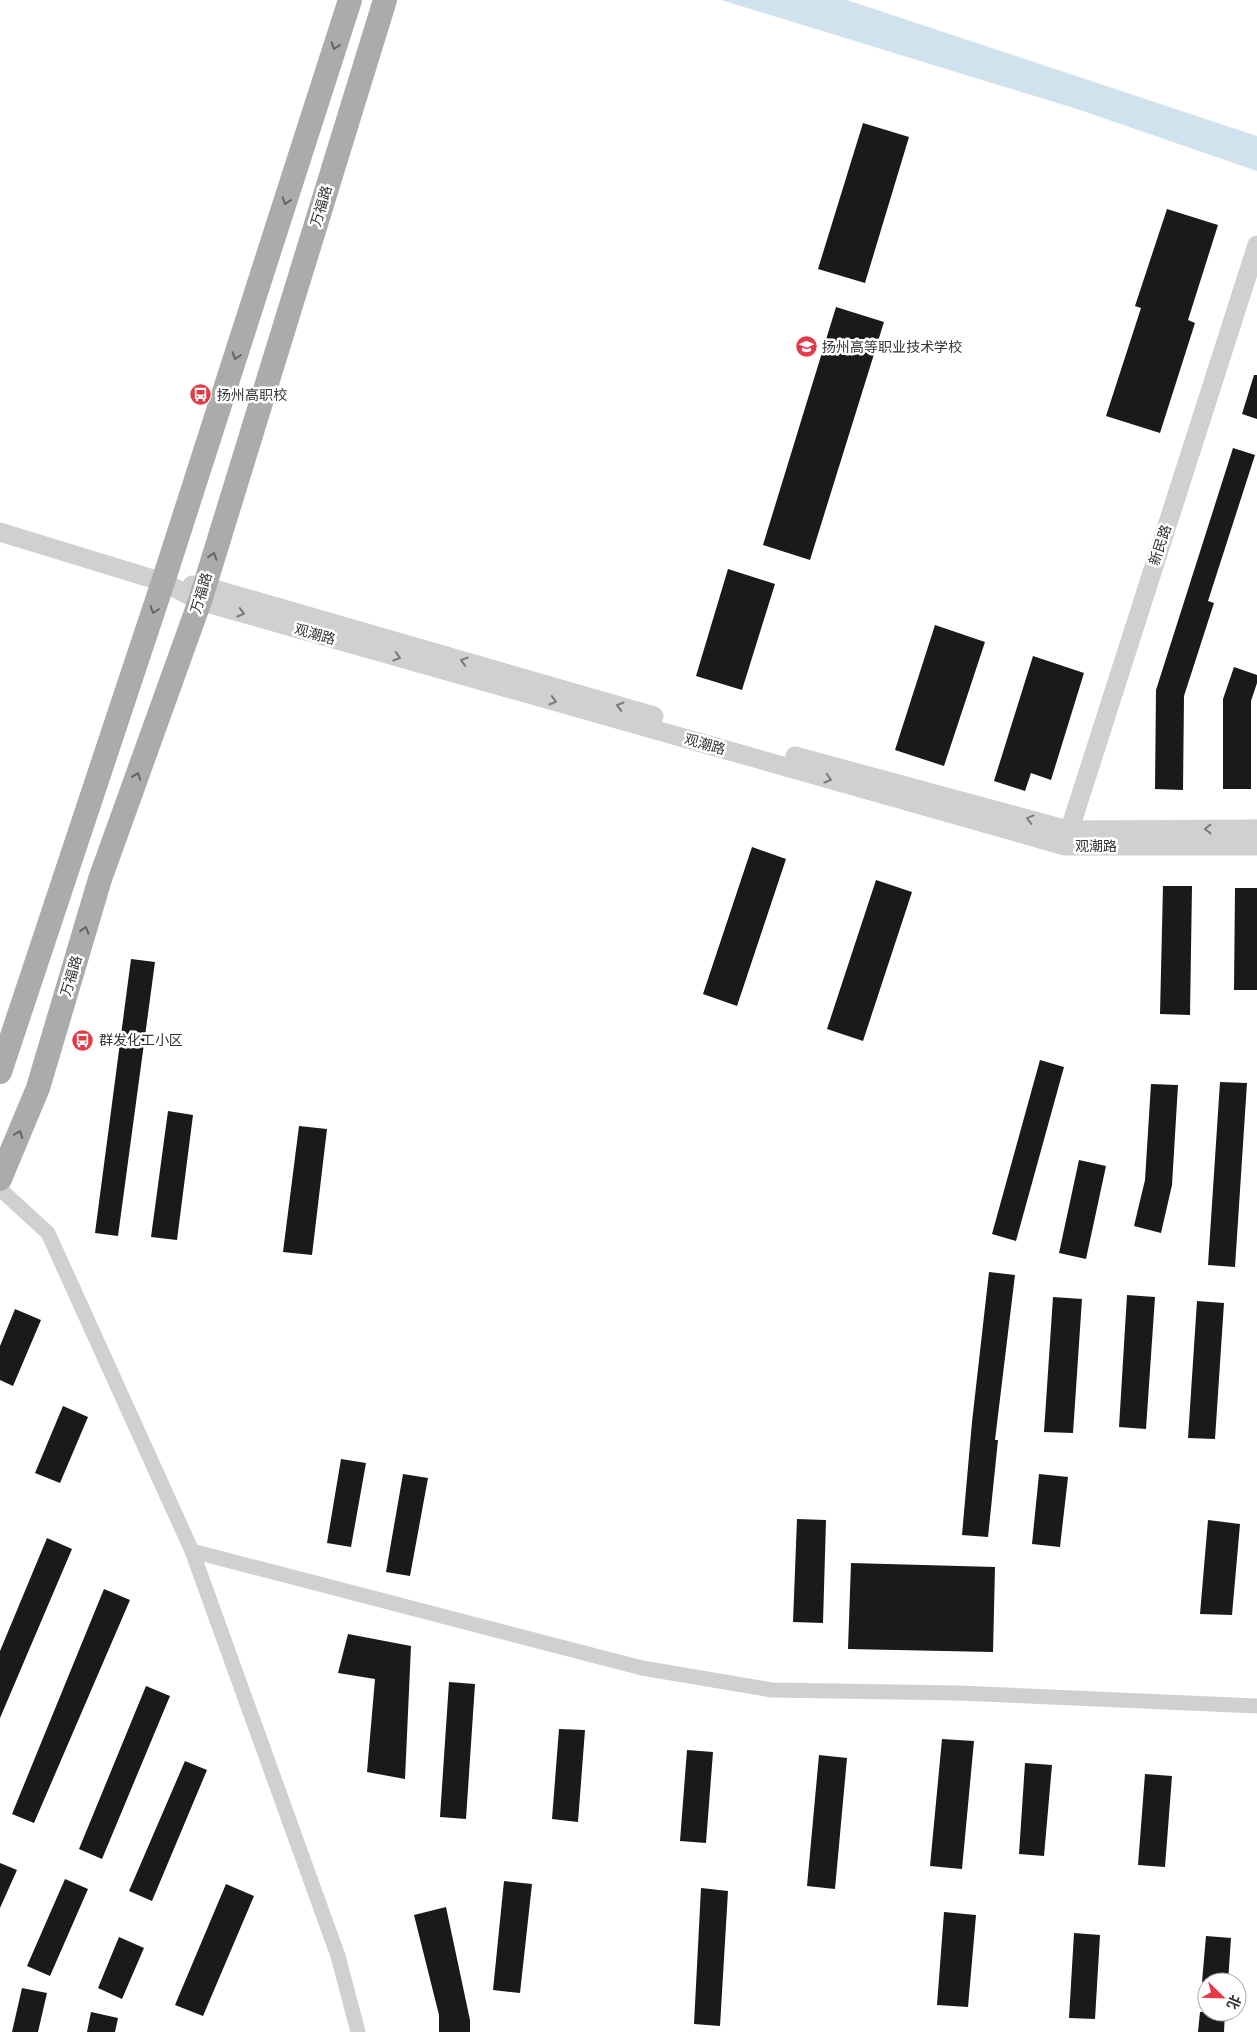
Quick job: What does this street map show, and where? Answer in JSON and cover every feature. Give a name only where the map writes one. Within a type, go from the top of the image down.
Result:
[{"type":"main road","points":[[0,1072],[163,582],[350,0]]},
{"type":"main road","name":"万福路","points":[[0,1179],[38,1088],[100,879],[202,593],[385,0]]},
{"type":"street","name":"新民路","points":[[1066,838],[1257,245]]},
{"type":"street","name":"观潮路","points":[[0,532],[163,582],[1066,838],[1257,846]]},
{"type":"street","name":"观潮路","points":[[1066,838],[1257,829]]},
{"type":"street","points":[[0,1189],[48,1233],[192,1551],[338,1956],[358,2032]]},
{"type":"street","points":[[192,1551],[642,1668],[772,1690],[958,1693],[1257,1706]]},
{"type":"water","points":[[721,0],[847,0],[1257,136],[1257,171],[1077,109]]},
{"type":"building","points":[[863,123],[909,137],[865,283],[818,269]]},
{"type":"building","points":[[1167,209],[1218,225],[1188,320],[1195,323],[1160,433],[1106,416],[1141,308],[1135,306]]},
{"type":"building","points":[[836,307],[884,322],[810,560],[763,545]]},
{"type":"building","points":[[1254,375],[1257,375],[1257,419],[1242,414]]},
{"type":"building","points":[[1233,448],[1255,455],[1208,601],[1214,603],[1184,696],[1183,790],[1155,789],[1156,690]]},
{"type":"building","points":[[728,569],[775,584],[742,690],[696,676]]},
{"type":"building","points":[[935,625],[985,642],[944,766],[895,750]]},
{"type":"building","points":[[1033,656],[1084,673],[1051,780],[1031,773],[1025,791],[994,781]]},
{"type":"building","points":[[1234,667],[1257,675],[1257,683],[1251,701],[1251,789],[1223,789],[1223,699]]},
{"type":"building","points":[[752,847],[786,859],[737,1006],[703,994]]},
{"type":"building","points":[[876,880],[912,892],[863,1041],[827,1029]]},
{"type":"building","points":[[1163,886],[1192,886],[1190,1015],[1160,1014]]},
{"type":"building","points":[[1235,888],[1257,888],[1257,990],[1234,990]]},
{"type":"building","points":[[131,959],[155,962],[118,1236],[95,1233]]},
{"type":"building","points":[[1040,1060],[1064,1067],[1016,1241],[992,1234]]},
{"type":"building","points":[[1220,1082],[1247,1083],[1235,1267],[1208,1265]]},
{"type":"building","points":[[1151,1084],[1178,1085],[1172,1185],[1161,1233],[1134,1226],[1145,1180]]},
{"type":"building","points":[[168,1111],[193,1115],[177,1240],[151,1237]]},
{"type":"building","points":[[299,1126],[327,1129],[312,1255],[283,1252]]},
{"type":"building","points":[[1079,1160],[1106,1166],[1086,1259],[1059,1253]]},
{"type":"building","points":[[989,1272],[1015,1275],[995,1440],[998,1440],[988,1537],[962,1535],[972,1422]]},
{"type":"building","points":[[1127,1295],[1155,1297],[1146,1429],[1119,1427]]},
{"type":"building","points":[[1053,1297],[1082,1299],[1073,1433],[1044,1432]]},
{"type":"building","points":[[1197,1301],[1224,1303],[1215,1439],[1188,1438]]},
{"type":"building","points":[[15,1309],[41,1320],[13,1386],[0,1380],[0,1346]]},
{"type":"building","points":[[63,1406],[88,1417],[60,1483],[35,1473]]},
{"type":"building","points":[[341,1459],[366,1463],[351,1547],[327,1543]]},
{"type":"building","points":[[403,1474],[428,1478],[410,1576],[386,1572]]},
{"type":"building","points":[[1039,1474],[1068,1477],[1060,1547],[1032,1544]]},
{"type":"building","points":[[797,1519],[826,1520],[823,1623],[793,1622]]},
{"type":"building","points":[[1208,1520],[1240,1524],[1232,1615],[1200,1614]]},
{"type":"building","points":[[47,1538],[72,1549],[0,1718],[0,1651]]},
{"type":"building","points":[[851,1563],[995,1567],[993,1652],[848,1649]]},
{"type":"building","points":[[104,1589],[130,1600],[34,1823],[12,1814]]},
{"type":"building","points":[[348,1634],[411,1646],[405,1779],[367,1772],[375,1679],[338,1673]]},
{"type":"building","points":[[449,1682],[475,1684],[466,1819],[440,1817]]},
{"type":"building","points":[[146,1686],[170,1696],[102,1859],[79,1849]]},
{"type":"building","points":[[559,1729],[585,1730],[578,1822],[552,1819]]},
{"type":"building","points":[[942,1739],[974,1741],[962,1869],[930,1866]]},
{"type":"building","points":[[687,1750],[713,1752],[706,1843],[680,1841]]},
{"type":"building","points":[[819,1755],[847,1758],[835,1889],[807,1886]]},
{"type":"building","points":[[185,1761],[207,1770],[152,1901],[129,1891]]},
{"type":"building","points":[[1025,1763],[1052,1765],[1044,1856],[1019,1854]]},
{"type":"building","points":[[1145,1774],[1172,1776],[1165,1867],[1138,1865]]},
{"type":"building","points":[[0,1863],[17,1870],[0,1908]]},
{"type":"building","points":[[65,1879],[88,1889],[50,1976],[27,1966]]},
{"type":"building","points":[[504,1881],[532,1884],[520,1993],[493,1990]]},
{"type":"building","points":[[226,1884],[254,1896],[203,2016],[175,2005]]},
{"type":"building","points":[[701,1888],[728,1891],[720,2026],[694,2024]]},
{"type":"building","points":[[446,1907],[470,2020],[470,2032],[439,2032],[439,2015],[414,1915]]},
{"type":"building","points":[[944,1912],[976,1915],[968,2007],[937,2005]]},
{"type":"building","points":[[1074,1933],[1100,1935],[1095,2019],[1069,2018]]},
{"type":"building","points":[[1206,1936],[1231,1938],[1229,1972],[1203,1972]]},
{"type":"building","points":[[119,1937],[144,1948],[122,1999],[98,1988]]},
{"type":"building","points":[[22,1988],[47,1993],[38,2032],[12,2032]]},
{"type":"building","points":[[91,2012],[118,2018],[115,2032],[87,2032]]},
{"type":"building","points":[[1199,2022],[1224,2022],[1224,2032],[1198,2032]]},
{"type":"place","name":"扬州高等职业技术学校","points":[[806,347]]},
{"type":"place","name":"扬州高职校","points":[[201,395]]},
{"type":"place","name":"群发化工小区","points":[[83,1040]]}]
